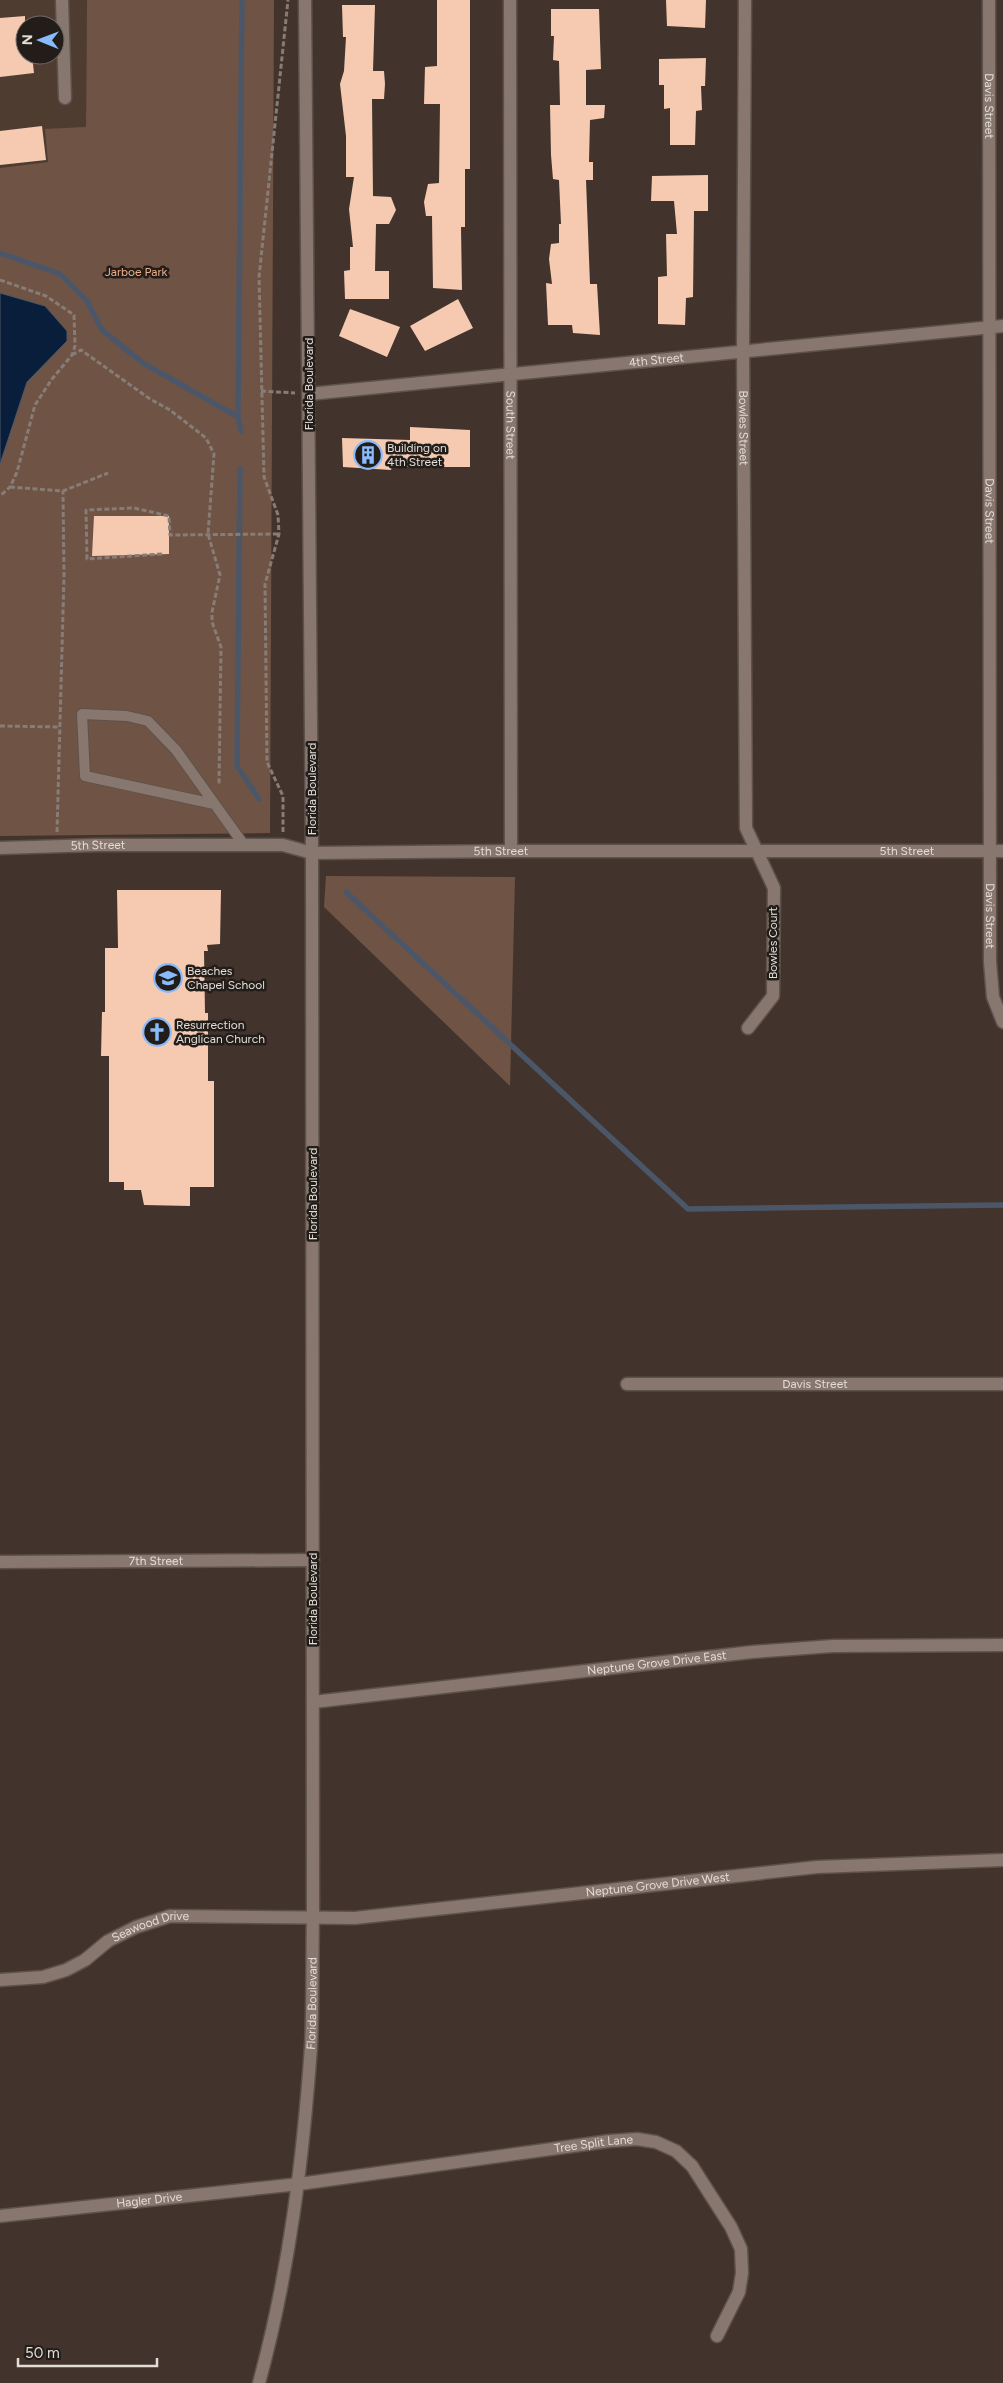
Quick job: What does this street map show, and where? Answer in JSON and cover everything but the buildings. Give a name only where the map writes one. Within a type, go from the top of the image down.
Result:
[{"type":"street","points":[[62,0],[65,98]]},
{"type":"street","name":"Florida Boulevard","points":[[259,2383],[268,2348],[299,2184],[311,2044],[313,1918],[312,853],[305,0]]},
{"type":"street","name":"South Street","points":[[510,0],[511,851]]},
{"type":"street","name":"Bowles Street","points":[[745,0],[743,351],[746,828],[758,852]]},
{"type":"street","name":"Davis Street","points":[[989,0],[989,328],[997,852],[990,962],[993,997],[1003,1022]]},
{"type":"street","name":"4th Street","points":[[309,394],[1003,326]]},
{"type":"street","name":"5th Street","points":[[0,848],[283,845],[312,853],[511,851],[997,852]]},
{"type":"street","name":"Bowles Court","points":[[748,1028],[773,996],[774,888],[758,852]]},
{"type":"street","name":"Davis Street","points":[[627,1384],[1003,1384]]},
{"type":"street","name":"7th Street","points":[[0,1562],[313,1560]]},
{"type":"street","name":"Neptune Grove Drive East","points":[[313,1702],[752,1652],[833,1646],[1003,1645]]},
{"type":"street","name":"Neptune Grove Drive West","points":[[313,1918],[355,1918],[816,1867],[1003,1860]]},
{"type":"street","name":"Seawood Drive","points":[[0,1980],[43,1977],[66,1970],[85,1960],[108,1941],[136,1927],[170,1916],[313,1918]]},
{"type":"street","name":"Tree Split Lane","points":[[299,2184],[608,2142],[636,2139],[656,2142],[676,2151],[692,2166],[731,2227],[741,2249],[742,2273],[739,2292],[718,2336]]},
{"type":"street","name":"Hagler Drive","points":[[0,2216],[299,2184]]},
{"type":"lane","points":[[216,806],[85,776],[82,714],[127,716],[148,721],[176,750],[244,845]]},
{"type":"path","points":[[283,845],[283,796],[267,762],[265,584],[279,534],[278,515],[264,477],[259,277],[288,0]]},
{"type":"path","points":[[0,280],[46,296],[74,315],[74,346],[72,355]]},
{"type":"path","points":[[0,496],[10,487],[17,472],[34,406],[52,379],[72,355],[81,350],[150,400],[170,410],[206,438],[214,454],[208,534],[220,575],[212,612],[212,622],[221,647],[216,806]]},
{"type":"path","points":[[261,391],[309,394]]},
{"type":"path","points":[[10,487],[64,491],[108,472]]},
{"type":"path","points":[[57,846],[64,491]]},
{"type":"path","points":[[162,554],[87,559],[86,510],[134,508],[169,516],[170,535],[279,534]]},
{"type":"path","points":[[0,726],[60,727]]},
{"type":"shaded area","points":[[0,0],[87,0],[86,127],[48,162],[0,168]]},
{"type":"green space","name":"Jarboe Park","points":[[87,0],[274,0],[270,833],[0,836],[0,168],[48,162],[45,129],[86,127]]},
{"type":"green space","points":[[326,876],[515,877],[510,1086],[324,907]]},
{"type":"water","points":[[0,293],[45,306],[67,331],[67,341],[27,382],[0,464]]},
{"type":"waterway","points":[[238,417],[242,0]]},
{"type":"waterway","points":[[0,253],[60,274],[87,301],[102,330],[143,363],[238,417],[241,431]]},
{"type":"waterway","points":[[240,469],[237,766],[259,799]]},
{"type":"waterway","points":[[346,892],[688,1209],[1003,1205]]},
{"type":"place","name":"Building on 4th Street","points":[[368,455]]},
{"type":"place","name":"Beaches Chapel School","points":[[168,978]]},
{"type":"place","name":"Resurrection Anglican Church","points":[[157,1032]]}]
